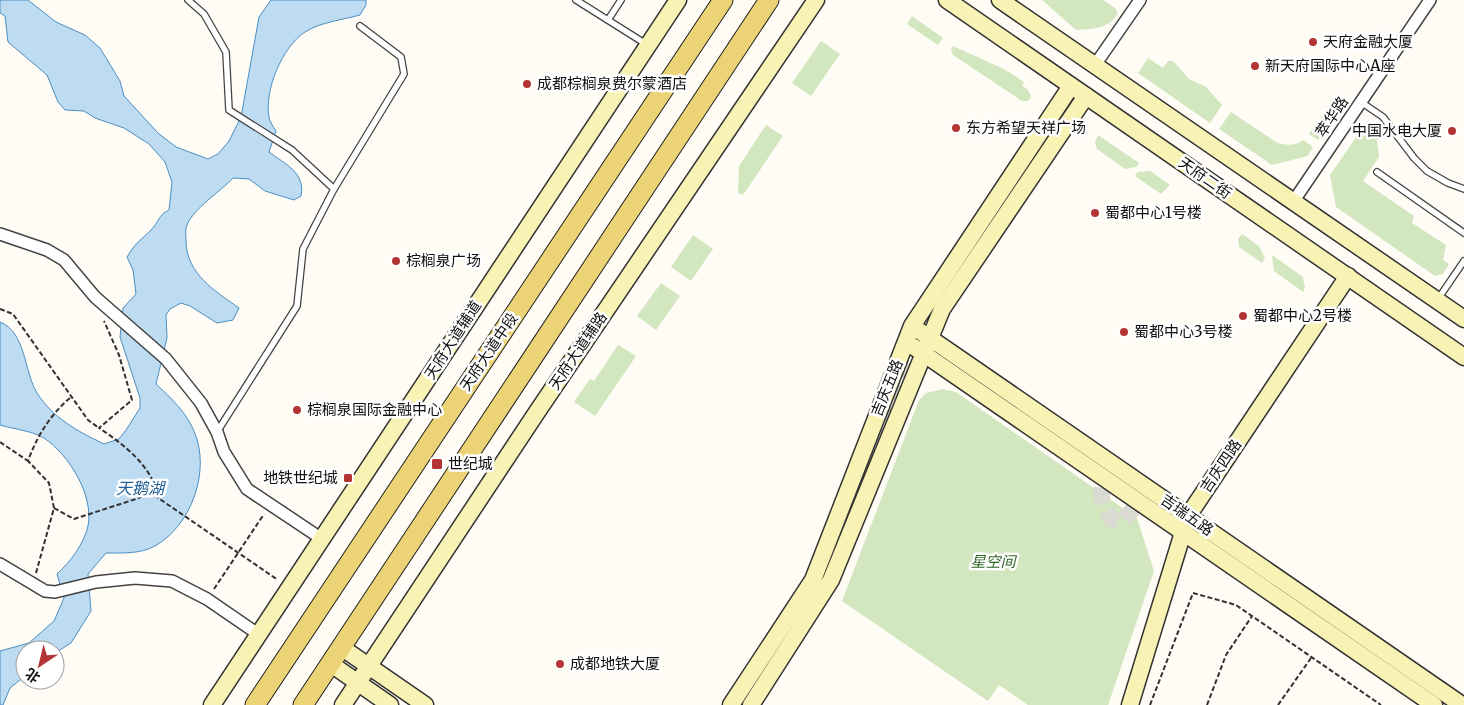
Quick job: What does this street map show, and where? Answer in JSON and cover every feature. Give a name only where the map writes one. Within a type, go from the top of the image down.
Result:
[{"type":"main road","name":"天府大道中段","points":[[255,705],[723,0]]},
{"type":"main road","points":[[303,705],[770,0]]},
{"type":"street","name":"天府大道辅道","points":[[212,705],[678,0]]},
{"type":"street","name":"天府大道辅路","points":[[343,705],[537,412],[816,0]]},
{"type":"street","name":"天府二街","points":[[947,0],[1464,357]]},
{"type":"street","name":"天府二街","points":[[1000,0],[1464,319]]},
{"type":"street","points":[[1095,65],[1140,0]]},
{"type":"street","name":"萃华路","points":[[1294,202],[1430,0]]},
{"type":"street","name":"吉庆五路","points":[[730,705],[813,580],[912,326],[1071,86]]},
{"type":"street","name":"吉庆五路","points":[[751,705],[831,580],[929,337],[942,310],[1086,96]]},
{"type":"street","points":[[0,234],[47,250],[64,260],[91,293],[166,358],[201,403],[217,432],[224,452],[247,489],[322,539]]},
{"type":"street","name":"吉庆四路","points":[[1130,705],[1188,516],[1348,276]]},
{"type":"street","name":"吉瑞五路","points":[[912,326],[1462,705]]},
{"type":"street","name":"吉瑞五路","points":[[906,342],[1104,484],[1184,533],[1434,705]]},
{"type":"street","points":[[0,564],[32,585],[45,591],[55,592],[96,582],[144,578],[172,581],[207,599],[258,634]]},
{"type":"street","points":[[341,647],[426,705]]},
{"type":"street","points":[[331,664],[390,705]]},
{"type":"lane","points":[[188,0],[204,14],[226,52],[229,110],[278,139],[334,189]]},
{"type":"lane","points":[[576,0],[648,46]]},
{"type":"lane","points":[[608,20],[620,0]]},
{"type":"lane","points":[[217,432],[297,306],[304,249],[334,189],[404,74],[401,57],[360,26]]},
{"type":"lane","points":[[1361,102],[1383,117],[1414,158],[1428,171],[1448,183],[1464,189]]},
{"type":"lane","points":[[1377,172],[1464,233]]},
{"type":"lane","points":[[1437,301],[1464,261]]},
{"type":"path","points":[[0,309],[13,314],[88,420],[111,436],[145,466],[152,479],[148,491],[139,498],[74,519],[54,508]]},
{"type":"path","points":[[99,428],[132,400],[119,356],[103,320]]},
{"type":"path","points":[[28,462],[36,439],[58,409],[71,397]]},
{"type":"path","points":[[0,442],[41,472],[49,483],[54,508],[32,585]]},
{"type":"path","points":[[148,491],[289,588]]},
{"type":"path","points":[[207,599],[270,505]]},
{"type":"path","points":[[1150,705],[1193,592],[1236,605],[1381,705]]},
{"type":"path","points":[[1207,705],[1226,655],[1252,616]]},
{"type":"path","points":[[1278,705],[1311,657]]},
{"type":"green space","points":[[1042,0],[1103,0],[1115,8],[1118,14],[1104,26],[1076,30]]},
{"type":"green space","points":[[912,16],[943,38],[938,45],[907,24]]},
{"type":"green space","points":[[821,41],[840,54],[811,96],[792,83]]},
{"type":"green space","points":[[953,46],[1004,69],[1024,82],[1022,85],[1028,90],[1031,97],[1028,101],[1022,101],[953,55],[951,50]]},
{"type":"green space","points":[[1148,58],[1163,68],[1168,61],[1173,61],[1189,79],[1206,87],[1222,105],[1210,123],[1138,73]]},
{"type":"green space","points":[[1335,97],[1344,103],[1318,140],[1309,134]]},
{"type":"green space","points":[[1231,112],[1276,142],[1290,145],[1303,140],[1313,147],[1308,156],[1272,165],[1219,129]]},
{"type":"green space","points":[[1366,123],[1376,130],[1379,157],[1363,181],[1414,216],[1412,223],[1446,245],[1443,260],[1449,264],[1443,274],[1435,276],[1336,207],[1330,175]]},
{"type":"green space","points":[[766,125],[783,136],[743,195],[738,193],[739,166]]},
{"type":"green space","points":[[1098,135],[1139,163],[1136,167],[1125,169],[1097,149],[1095,142]]},
{"type":"green space","points":[[1150,171],[1170,185],[1161,194],[1135,176],[1138,172]]},
{"type":"green space","points":[[1242,234],[1259,246],[1265,258],[1262,263],[1239,247],[1238,239]]},
{"type":"green space","points":[[693,235],[713,249],[691,281],[671,267]]},
{"type":"green space","points":[[1272,255],[1303,277],[1305,288],[1303,292],[1274,271]]},
{"type":"green space","points":[[661,283],[680,296],[656,330],[637,316]]},
{"type":"green space","points":[[618,345],[636,356],[595,416],[574,402],[590,379],[594,381]]},
{"type":"green space","name":"星空间","points":[[943,389],[956,392],[1137,518],[1154,571],[1108,705],[1028,705],[999,685],[988,701],[842,601],[919,400],[926,393]]},
{"type":"water","name":"天鹅湖","points":[[0,0],[28,0],[56,22],[85,35],[100,48],[120,81],[124,96],[158,133],[176,147],[208,159],[218,154],[229,141],[241,117],[259,17],[271,0],[366,0],[366,5],[360,15],[318,26],[305,32],[289,48],[276,70],[268,106],[269,117],[276,131],[269,152],[297,175],[302,188],[301,196],[294,200],[265,191],[249,179],[233,178],[195,213],[186,227],[187,252],[196,272],[212,288],[239,308],[233,320],[217,323],[190,306],[181,303],[170,309],[166,315],[167,338],[156,384],[182,411],[194,431],[199,446],[200,462],[199,479],[195,495],[179,525],[168,537],[150,549],[138,552],[106,553],[88,574],[91,611],[71,643],[65,647],[65,640],[32,640],[54,621],[64,598],[57,574],[80,546],[86,533],[89,514],[87,502],[78,477],[53,445],[44,438],[34,434],[0,425],[0,322],[9,327],[15,334],[20,343],[37,393],[50,410],[75,429],[104,444],[119,439],[140,408],[140,398],[120,337],[123,308],[136,294],[133,270],[127,257],[154,227],[161,216],[169,210],[172,182],[165,162],[149,144],[124,128],[95,118],[84,111],[65,110],[58,102],[47,75],[8,42],[5,16],[0,13]]},
{"type":"water","name":"天鹅湖","points":[[15,647],[15,684],[10,688],[3,705],[0,705],[0,651]]},
{"type":"tunnel","points":[[822,578],[919,339],[921,341]]},
{"type":"tunnel","points":[[1102,488],[1102,501],[1111,519],[1122,522],[1145,495]]},
{"type":"tunnel","points":[[741,705],[771,660]]},
{"type":"place","name":"天府金融大厦","points":[[1313,42]]},
{"type":"place","name":"新天府国际中心A座","points":[[1255,66]]},
{"type":"place","name":"成都棕榈泉费尔蒙酒店","points":[[527,84]]},
{"type":"place","name":"东方希望天祥广场","points":[[956,128]]},
{"type":"place","name":"中国水电大厦","points":[[1452,131]]},
{"type":"place","name":"蜀都中心1号楼","points":[[1095,213]]},
{"type":"place","name":"棕榈泉广场","points":[[396,261]]},
{"type":"place","name":"蜀都中心2号楼","points":[[1243,316]]},
{"type":"place","name":"蜀都中心3号楼","points":[[1124,332]]},
{"type":"place","name":"棕榈泉国际金融中心","points":[[297,410]]},
{"type":"place","name":"世纪城","points":[[437,464]]},
{"type":"place","name":"地铁世纪城","points":[[348,478]]},
{"type":"place","name":"成都地铁大厦","points":[[560,664]]}]
